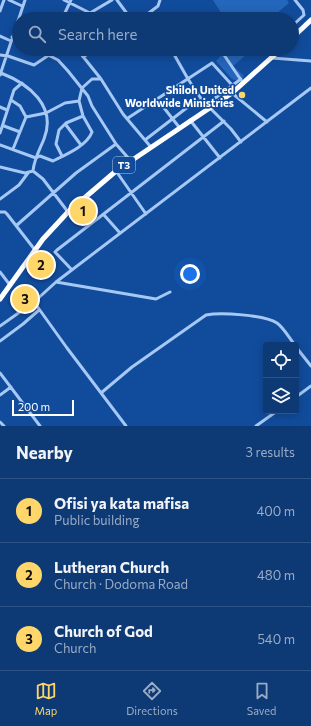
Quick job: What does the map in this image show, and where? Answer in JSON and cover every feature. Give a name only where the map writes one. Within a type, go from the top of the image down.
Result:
[{"type":"highway","points":[[299,31],[311,20]]},
{"type":"highway","name":"T3","points":[[0,299],[35,251],[68,212],[130,160],[190,120],[208,106],[232,93],[242,81],[272,58]]},
{"type":"street","points":[[0,11],[4,0]]},
{"type":"street","points":[[9,0],[22,6]]},
{"type":"street","points":[[21,12],[25,0]]},
{"type":"street","points":[[64,0],[88,12]]},
{"type":"street","points":[[92,12],[112,0]]},
{"type":"street","points":[[117,0],[126,12]]},
{"type":"street","points":[[150,12],[158,6],[160,0]]},
{"type":"street","points":[[295,0],[304,13],[299,20]]},
{"type":"street","points":[[65,12],[70,2]]},
{"type":"street","points":[[0,36],[11,41]]},
{"type":"street","points":[[12,37],[0,74],[25,85],[38,98],[48,116],[45,138],[36,158],[33,171]]},
{"type":"street","points":[[0,55],[31,65],[47,56]]},
{"type":"street","points":[[51,56],[60,62],[82,88],[116,144],[130,160]]},
{"type":"street","points":[[175,56],[202,100],[224,121],[241,142]]},
{"type":"street","points":[[208,106],[232,85],[242,81],[225,56]]},
{"type":"street","points":[[83,57],[100,79],[123,114],[128,118],[150,146]]},
{"type":"street","points":[[272,58],[311,60]]},
{"type":"street","points":[[128,118],[213,63],[232,85]]},
{"type":"street","points":[[0,145],[36,158],[40,156],[53,161],[81,145],[90,137],[92,132],[83,116],[79,101],[82,88],[92,78],[100,79]]},
{"type":"street","points":[[0,133],[4,126],[7,110],[14,90],[21,83],[25,85]]},
{"type":"street","points":[[0,326],[34,302],[56,282],[310,90]]},
{"type":"street","points":[[232,93],[267,122]]},
{"type":"street","points":[[157,99],[179,127]]},
{"type":"street","points":[[11,100],[20,106],[26,117]]},
{"type":"street","points":[[145,140],[193,103],[202,100]]},
{"type":"street","points":[[26,117],[46,113],[65,103],[79,101]]},
{"type":"street","points":[[0,107],[7,110]]},
{"type":"street","points":[[62,156],[56,144],[59,130],[70,121],[83,116]]},
{"type":"street","points":[[13,149],[26,117]]},
{"type":"street","points":[[190,120],[220,158]]},
{"type":"street","points":[[72,270],[55,252],[224,121]]},
{"type":"street","points":[[66,125],[81,145]]},
{"type":"street","points":[[4,126],[20,132]]},
{"type":"street","points":[[17,225],[76,173],[116,144]]},
{"type":"street","points":[[1,166],[28,173]]},
{"type":"street","points":[[33,171],[54,193],[68,212]]},
{"type":"street","points":[[0,199],[19,185],[28,173],[33,171]]},
{"type":"street","points":[[116,171],[146,214]]},
{"type":"street","points":[[0,212],[5,212],[17,225],[35,251]]},
{"type":"street","points":[[104,215],[120,233]]},
{"type":"street","points":[[0,272],[10,285]]},
{"type":"street","points":[[56,282],[156,299],[170,292]]},
{"type":"street","points":[[34,302],[126,426]]},
{"type":"street","points":[[0,341],[39,310]]},
{"type":"street","points":[[101,393],[132,367],[206,315],[216,313],[229,314],[270,320],[281,326],[292,342]]},
{"type":"street","points":[[299,351],[311,366]]},
{"type":"street","points":[[0,373],[40,426]]},
{"type":"street","points":[[299,395],[311,386]]},
{"type":"street","points":[[0,395],[11,387]]},
{"type":"street","points":[[256,426],[273,414]]},
{"type":"street","points":[[0,422],[4,426]]},
{"type":"shaded area","points":[[213,0],[287,0],[289,3],[278,12],[221,12]]},
{"type":"shaded area","points":[[221,56],[245,56],[233,66],[244,76],[238,81],[232,79],[216,61]]},
{"type":"place","name":"Shiloh United Worldwide Ministries","points":[[242,95]]},
{"type":"place","name":"Ofisi ya kata mafisa","points":[[83,211]]},
{"type":"place","name":"Lutheran Church","points":[[41,265]]},
{"type":"place","name":"Church of God","points":[[25,299]]}]
